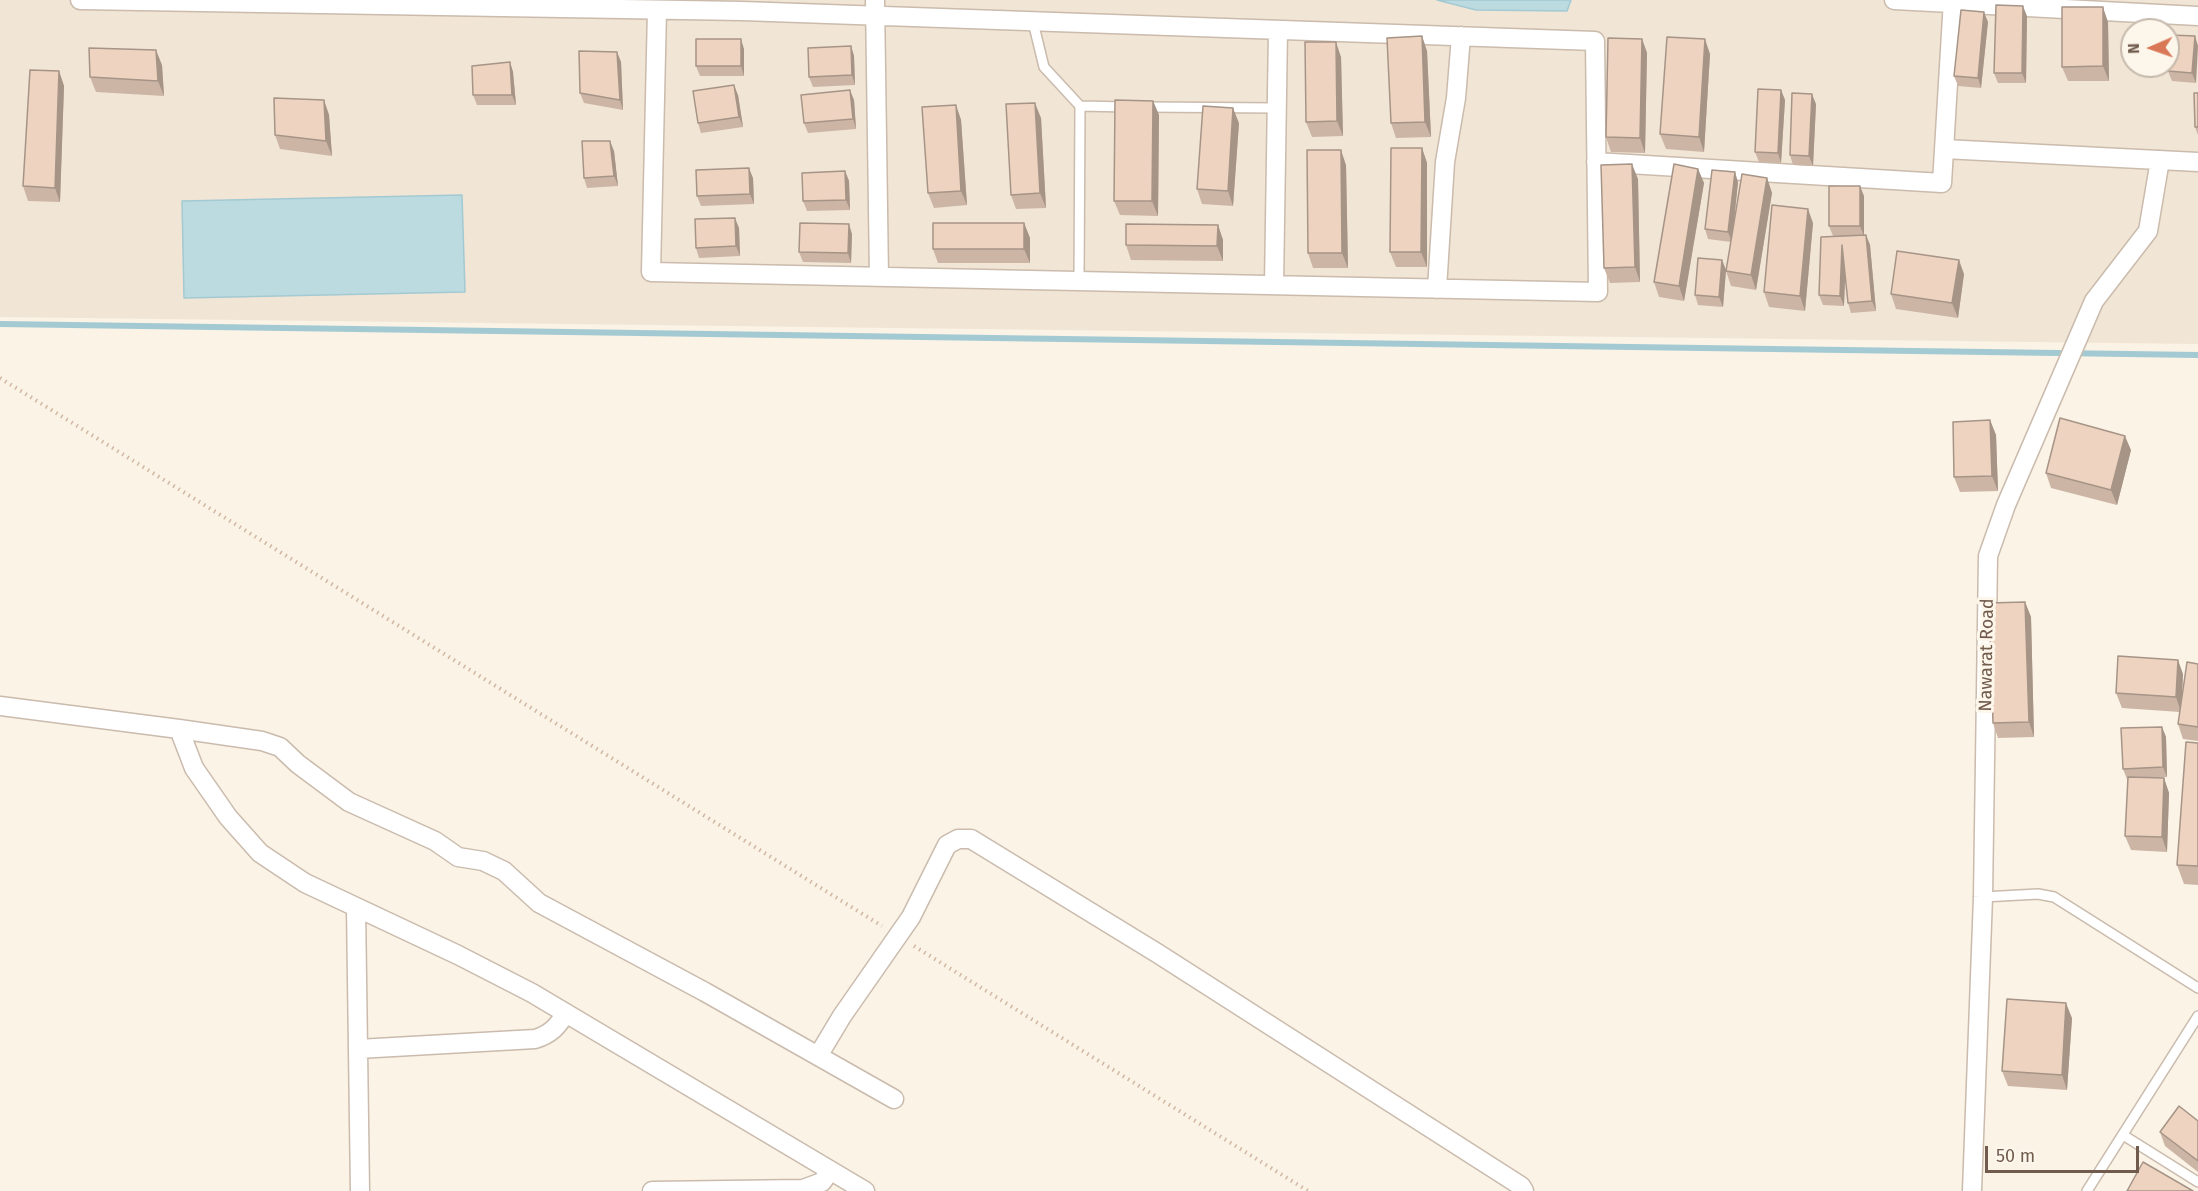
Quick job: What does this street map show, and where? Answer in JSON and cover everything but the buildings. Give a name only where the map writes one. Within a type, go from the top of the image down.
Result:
[{"type":"street","points":[[80,0],[541,4],[657,10],[742,6],[875,8],[1033,22],[1595,41],[1598,292],[651,272],[657,10]]},
{"type":"street","points":[[1894,0],[2198,16]]},
{"type":"street","points":[[1596,162],[1942,183],[1953,2]]},
{"type":"street","points":[[875,8],[879,277]]},
{"type":"street","points":[[1274,285],[1278,30]]},
{"type":"street","points":[[1437,289],[1445,162],[1456,98],[1461,36]]},
{"type":"street","points":[[1944,149],[2198,162]]},
{"type":"street","name":"Nawarat Road","points":[[1972,1191],[1983,897],[1988,556],[2006,505],[2094,301],[2148,231],[2160,160]]},
{"type":"street","points":[[0,706],[262,741],[280,747],[298,764],[349,802],[435,841],[458,857],[483,861],[504,871],[539,903],[705,992],[894,1099]]},
{"type":"street","points":[[179,729],[194,768],[228,817],[260,853],[305,883],[458,954],[566,1013],[865,1191]]},
{"type":"street","points":[[818,1056],[842,1016],[911,917],[947,845],[958,839],[971,839],[1156,953],[1521,1186],[1524,1191]]},
{"type":"street","points":[[356,906],[360,1191]]},
{"type":"street","points":[[358,1049],[535,1039],[555,1029],[566,1013]]},
{"type":"street","points":[[652,1191],[803,1189],[822,1182],[831,1171]]},
{"type":"lane","points":[[1033,22],[1044,67],[1080,106],[1079,281]]},
{"type":"lane","points":[[1080,106],[1276,108]]},
{"type":"lane","points":[[1983,897],[2038,894],[2054,897],[2198,988]]},
{"type":"lane","points":[[2087,1191],[2198,1016]]},
{"type":"lane","points":[[2123,1135],[2198,1182]]},
{"type":"path","points":[[0,378],[1308,1191]]},
{"type":"shaded area","points":[[0,0],[2198,0],[2198,344],[0,317]]},
{"type":"water","points":[[1437,0],[1571,0],[1567,11],[1476,10]]},
{"type":"water","points":[[462,195],[465,292],[184,298],[182,201]]},
{"type":"waterway","points":[[0,324],[2198,355]]}]
